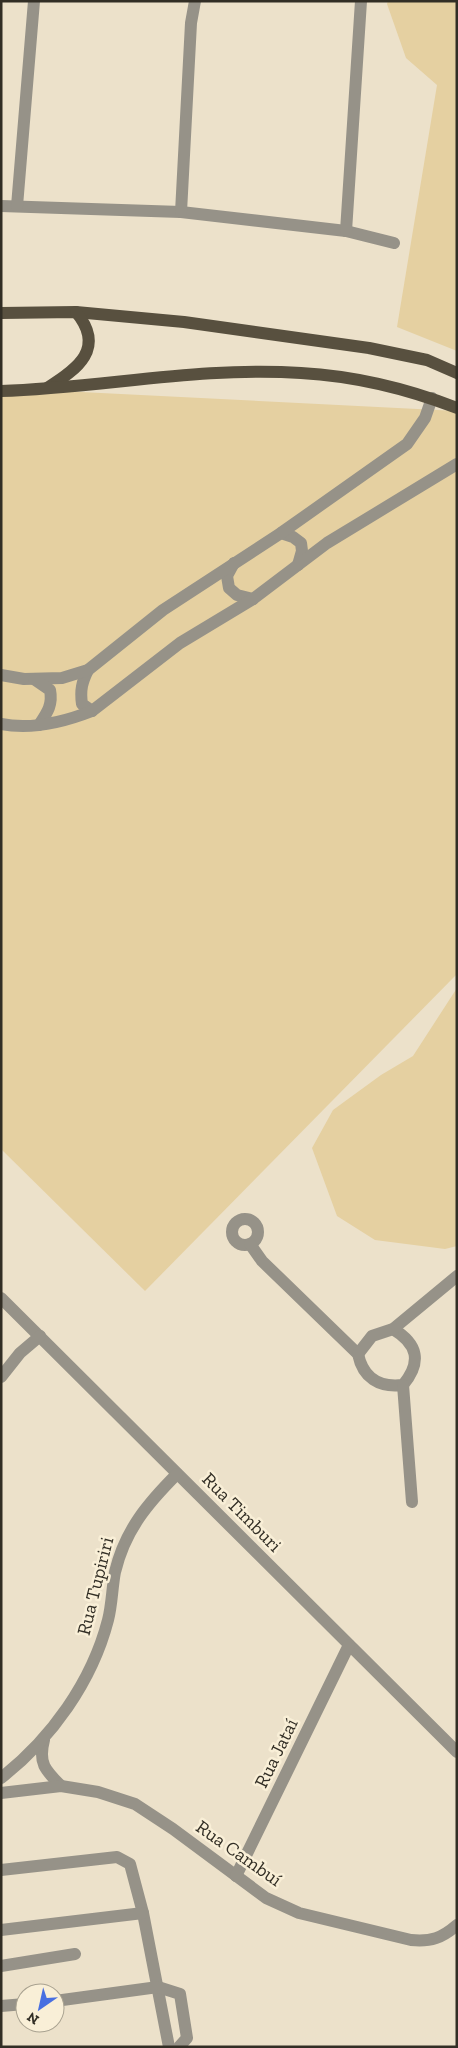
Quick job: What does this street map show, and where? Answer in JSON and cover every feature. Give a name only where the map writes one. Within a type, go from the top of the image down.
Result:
[{"type":"main road","points":[[45,390],[69,374],[82,360],[89,348],[90,335],[85,323],[76,312]]},
{"type":"main road","points":[[1,313],[76,312],[184,322],[369,348],[427,360],[457,373]]},
{"type":"main road","points":[[1,391],[45,390],[217,373],[303,373],[368,383],[432,398],[457,408]]},
{"type":"street","points":[[17,206],[34,1]]},
{"type":"street","points":[[181,212],[191,23],[195,1]]},
{"type":"street","points":[[346,231],[361,1]]},
{"type":"street","points":[[1,206],[181,212],[346,231],[394,243]]},
{"type":"street","points":[[92,711],[82,704],[80,691],[82,680],[88,670],[162,610],[281,533],[408,444],[425,418],[432,398]]},
{"type":"street","points":[[1,724],[39,725],[75,718],[92,711],[180,643],[253,599],[327,543],[457,464]]},
{"type":"street","points":[[281,533],[301,543],[302,551],[298,565]]},
{"type":"street","points":[[234,563],[227,576],[228,588],[237,596],[253,599]]},
{"type":"street","points":[[1,675],[34,679],[62,678],[88,670]]},
{"type":"street","points":[[34,679],[50,690],[52,699],[50,708],[39,725]]},
{"type":"street","points":[[250,1244],[262,1261],[358,1354],[360,1366],[368,1377],[378,1384],[391,1387],[403,1385],[412,1374],[416,1361],[413,1347],[405,1336],[393,1329]]},
{"type":"street","points":[[358,1354],[372,1336],[382,1331],[393,1329],[457,1276]]},
{"type":"street","name":"Rua Timburi","points":[[1,1298],[457,1752]]},
{"type":"street","points":[[1,1377],[20,1353],[40,1336]]},
{"type":"street","points":[[403,1385],[412,1502]]},
{"type":"street","name":"Rua Tupiriri","points":[[1,1778],[44,1740],[64,1712],[96,1656],[108,1620],[115,1571],[128,1534],[146,1505],[177,1474]]},
{"type":"street","name":"Rua Jataí","points":[[236,1876],[350,1646]]},
{"type":"street","points":[[44,1740],[40,1754],[45,1770],[61,1786]]},
{"type":"street","name":"Rua Cambuí","points":[[1,1793],[61,1786],[98,1792],[135,1804],[173,1829],[266,1898],[299,1914],[411,1940],[428,1942],[444,1936],[457,1926]]},
{"type":"street","points":[[1,1870],[118,1857],[130,1864],[143,1913],[169,2047]]},
{"type":"street","points":[[1,1930],[143,1913]]},
{"type":"street","points":[[1,1966],[75,1954]]},
{"type":"street","points":[[65,2000],[158,1986],[176,1992],[182,1999],[187,2038],[179,2047]]},
{"type":"street","points":[[1,2006],[15,2005]]},
{"type":"shaded area","points":[[388,1],[457,1],[457,351],[397,327],[437,85],[406,58],[387,4]]},
{"type":"shaded area","points":[[1,388],[457,411],[457,974],[145,1291],[1,1149]]},
{"type":"shaded area","points":[[457,988],[457,1246],[445,1249],[375,1240],[337,1216],[312,1148],[333,1110],[381,1075],[413,1056]]}]
